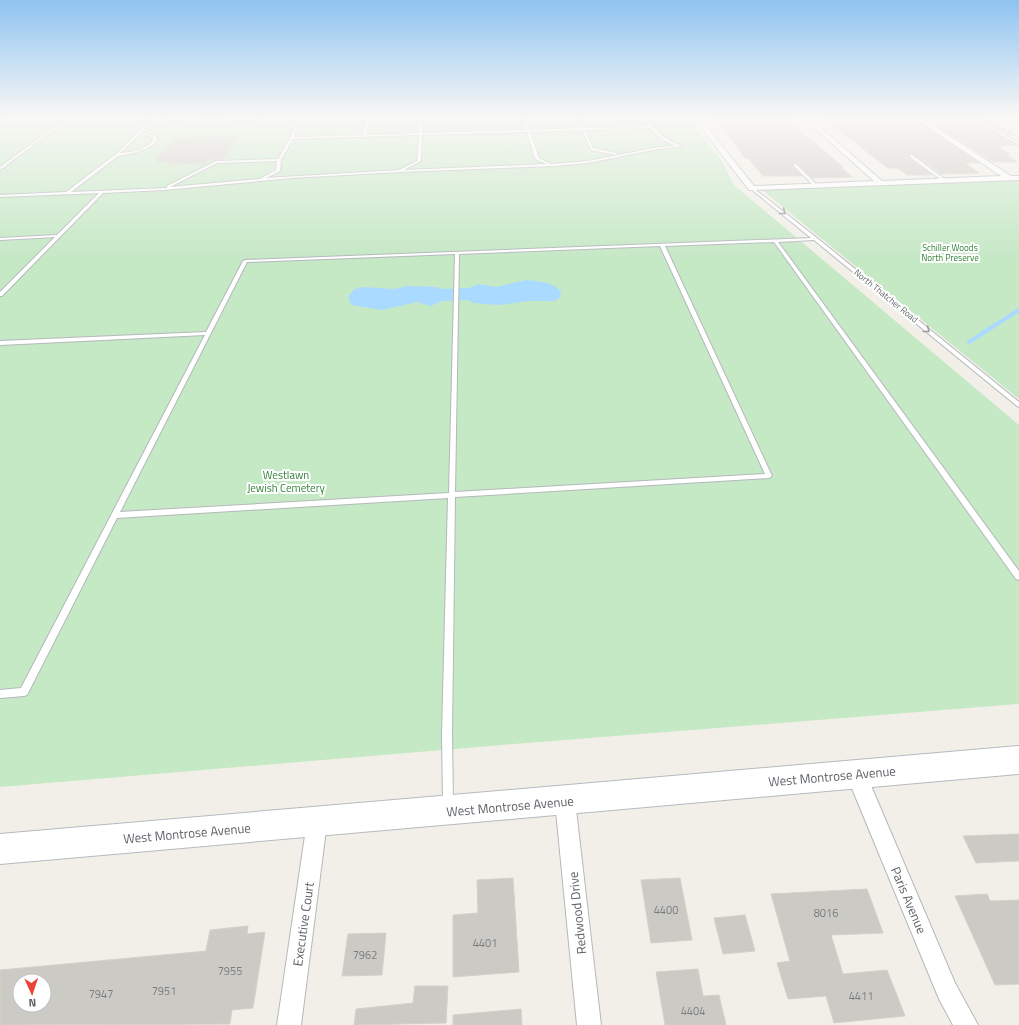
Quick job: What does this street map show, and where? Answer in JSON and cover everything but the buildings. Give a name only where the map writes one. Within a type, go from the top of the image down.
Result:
[{"type":"street","points":[[734,165],[752,188],[1019,178]]},
{"type":"street","points":[[859,165],[880,183]]},
{"type":"street","points":[[990,165],[1010,178]]},
{"type":"street","name":"West Montrose Avenue","points":[[0,849],[565,801],[1019,760]]},
{"type":"street","name":"Paris Avenue","points":[[856,774],[947,991],[966,1025]]},
{"type":"street","name":"Redwood Drive","points":[[565,801],[589,1025]]},
{"type":"street","name":"Executive Court","points":[[289,1025],[317,822]]},
{"type":"lane","points":[[67,193],[104,165]]},
{"type":"lane","points":[[164,189],[211,165]]},
{"type":"lane","points":[[278,165],[278,171]]},
{"type":"lane","points":[[400,171],[412,165]]},
{"type":"lane","points":[[426,165],[434,169]]},
{"type":"lane","points":[[518,167],[523,165]]},
{"type":"lane","points":[[0,196],[164,189],[292,177],[434,169],[555,165]]},
{"type":"lane","points":[[795,165],[815,185]]},
{"type":"lane","points":[[923,165],[945,181]]},
{"type":"lane","points":[[256,181],[278,171],[292,177]]},
{"type":"lane","name":"North Thatcher Road","points":[[752,188],[1019,406]]},
{"type":"lane","points":[[0,295],[102,192]]},
{"type":"lane","points":[[0,238],[57,236]]},
{"type":"lane","points":[[0,694],[24,692],[245,261],[816,239]]},
{"type":"lane","points":[[776,241],[1019,577]]},
{"type":"lane","points":[[116,515],[769,476],[662,245]]},
{"type":"lane","points":[[448,811],[447,734],[457,252]]},
{"type":"lane","points":[[0,343],[208,333]]},
{"type":"green space","name":"Westlawn Jewish Cemetery","points":[[0,165],[724,165],[734,185],[1019,425],[1019,704],[0,787]]},
{"type":"green space","name":"Schiller Woods North Preserve","points":[[1019,180],[1019,399],[763,190]]},
{"type":"water","points":[[526,280],[554,286],[561,292],[560,297],[555,301],[527,301],[500,305],[473,303],[469,300],[443,301],[430,306],[417,302],[382,310],[352,305],[349,301],[349,295],[355,289],[362,287],[393,289],[409,286],[436,287],[443,289],[469,288],[478,284],[496,287]]},
{"type":"waterway","points":[[969,342],[1019,310]]}]
